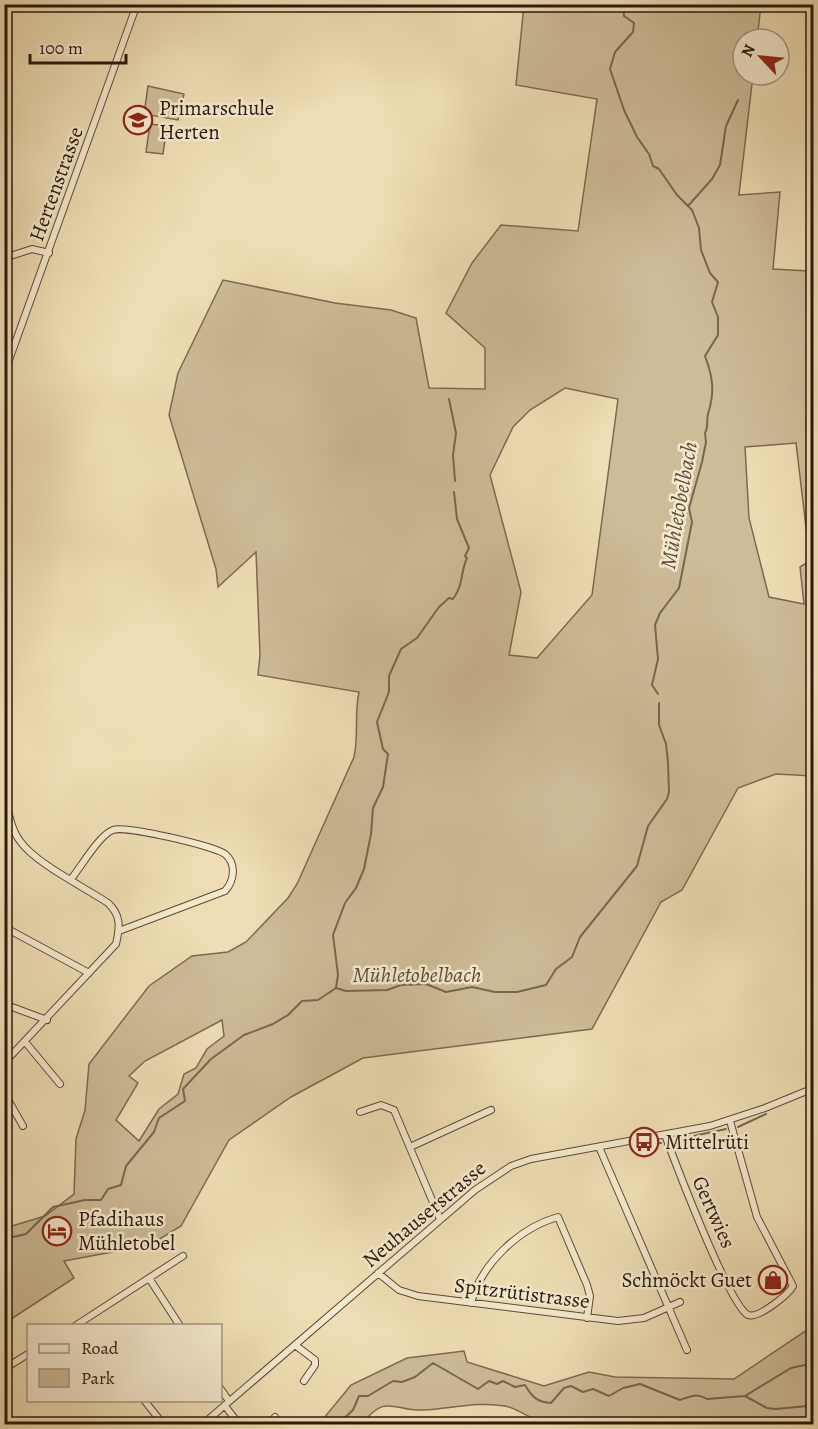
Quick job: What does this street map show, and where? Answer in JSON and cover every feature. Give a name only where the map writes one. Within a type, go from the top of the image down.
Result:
[{"type":"street","name":"Hertenstrasse","points":[[4,374],[137,4]]},
{"type":"street","points":[[4,258],[32,249],[49,253]]},
{"type":"street","points":[[4,792],[19,840],[31,854],[113,908],[119,922],[116,944],[26,1043],[4,1063]]},
{"type":"street","points":[[71,879],[103,837],[115,829],[133,830],[193,843],[223,853],[228,858],[233,871],[230,886],[225,891],[119,931]]},
{"type":"street","points":[[4,927],[89,973]]},
{"type":"street","points":[[4,1004],[47,1020]]},
{"type":"street","points":[[26,1043],[60,1084]]},
{"type":"street","name":"Neuhauserstrasse","points":[[203,1425],[475,1190],[511,1166],[543,1156],[730,1121],[813,1088]]},
{"type":"street","points":[[5,1097],[23,1126]]},
{"type":"street","points":[[360,1112],[381,1105],[394,1110],[440,1220]]},
{"type":"street","points":[[410,1147],[491,1110]]},
{"type":"street","name":"Gertwies","points":[[664,1135],[691,1207],[712,1251],[744,1311],[750,1316],[757,1316],[789,1292],[793,1286],[757,1217],[730,1121]]},
{"type":"street","points":[[599,1147],[687,1350]]},
{"type":"street","points":[[471,1303],[484,1272],[509,1245],[527,1230],[558,1217],[587,1284],[590,1296],[587,1318]]},
{"type":"street","points":[[78,1324],[183,1256]]},
{"type":"street","name":"Spitzrütistrasse","points":[[378,1273],[399,1290],[418,1296],[587,1318],[631,1320],[680,1302]]},
{"type":"street","points":[[149,1278],[179,1324]]},
{"type":"street","points":[[295,1345],[315,1360],[315,1365],[304,1381]]},
{"type":"street","points":[[4,1369],[27,1355]]},
{"type":"street","points":[[222,1392],[239,1425]]},
{"type":"street","points":[[145,1402],[163,1425]]},
{"type":"street","points":[[269,1425],[275,1417]]},
{"type":"green space","points":[[524,5],[761,5],[758,27],[731,27],[731,87],[752,87],[739,195],[780,192],[773,269],[808,271],[813,253],[813,776],[776,774],[738,788],[682,890],[661,902],[592,1029],[363,1058],[291,1097],[229,1140],[181,1226],[150,1245],[64,1261],[74,1278],[5,1323],[5,1228],[45,1216],[74,1194],[76,1139],[85,1110],[89,1064],[149,986],[192,956],[228,952],[246,942],[288,898],[297,884],[354,757],[359,692],[258,675],[260,655],[256,552],[218,587],[216,569],[169,415],[178,373],[223,280],[335,303],[391,310],[416,318],[429,388],[485,389],[485,348],[446,313],[472,263],[501,225],[578,231],[597,99],[516,85]],"holes":[[[565,388],[618,399],[592,595],[537,658],[509,655],[521,592],[490,475],[513,427],[530,410]],[[796,443],[810,561],[800,567],[804,604],[769,597],[749,518],[745,447]],[[222,1020],[224,1036],[207,1049],[196,1068],[184,1074],[178,1094],[159,1109],[139,1141],[116,1120],[138,1083],[129,1076],[145,1061]]]},
{"type":"green space","points":[[148,86],[184,94],[178,120],[144,114]]},
{"type":"green space","points":[[150,124],[167,126],[163,154],[146,152]]},
{"type":"green space","points":[[813,1326],[813,1424],[536,1424],[535,1420],[513,1408],[484,1404],[423,1410],[384,1406],[377,1409],[362,1424],[319,1424],[351,1385],[407,1358],[464,1351],[467,1362],[544,1386],[589,1372],[615,1377],[734,1379]]},
{"type":"waterway","name":"Mühletobelbach","points":[[623,4],[624,16],[634,23],[633,32],[615,52],[610,69],[624,110],[637,137],[649,154],[653,166],[659,169],[677,195],[692,210],[699,228],[701,250],[710,273],[718,282],[712,302],[718,317],[718,335],[705,356],[710,371],[712,399],[707,417],[702,462],[689,508],[692,522],[679,588],[660,613],[655,625],[658,659],[652,685],[658,694]]},
{"type":"waterway","points":[[688,206],[712,179],[720,165],[726,126],[738,100]]},
{"type":"waterway","points":[[449,399],[456,433],[453,455],[455,481]]},
{"type":"waterway","points":[[336,988],[338,975],[333,935],[345,903],[356,888],[364,869],[371,834],[373,808],[383,787],[388,754],[383,749],[377,722],[389,692],[389,676],[401,649],[417,638],[439,607],[449,598],[453,599],[459,588],[467,558],[465,556],[469,548],[457,519],[454,492]]},
{"type":"waterway","name":"Mühletobelbach","points":[[4,1239],[26,1234],[53,1207],[85,1200],[101,1200],[108,1189],[121,1185],[126,1166],[154,1132],[159,1118],[185,1101],[183,1089],[211,1059],[244,1035],[273,1024],[288,1015],[302,1001],[318,1000],[336,988],[346,991],[387,990],[401,985],[426,984],[446,992],[472,987],[495,992],[517,992],[546,985],[556,969],[572,957],[580,937],[637,866],[648,826],[667,799],[669,792],[668,762],[666,744],[659,725],[659,703]]},
{"type":"waterway","points":[[738,1127],[766,1114]]},
{"type":"waterway","points":[[675,1140],[726,1129]]},
{"type":"waterway","points":[[642,1145],[661,1143]]},
{"type":"waterway","points":[[338,1424],[353,1410],[359,1396],[368,1396],[393,1381],[402,1382],[415,1377],[433,1363],[478,1389],[489,1381],[497,1384],[503,1381],[515,1387],[525,1385],[535,1398],[551,1403],[564,1388],[571,1386],[583,1392],[593,1389],[609,1396],[623,1388],[640,1384],[680,1400],[694,1396],[707,1399],[745,1396],[767,1408],[776,1409],[807,1406],[814,1403]]},
{"type":"waterway","points":[[745,1396],[791,1368],[814,1363]]},
{"type":"place","name":"Primarschule Herten","points":[[138,120]]},
{"type":"place","name":"Mittelrüti","points":[[644,1142]]},
{"type":"place","name":"Pfadihaus Mühletobel","points":[[57,1231]]},
{"type":"place","name":"Schmöckt Guet","points":[[773,1280]]}]
